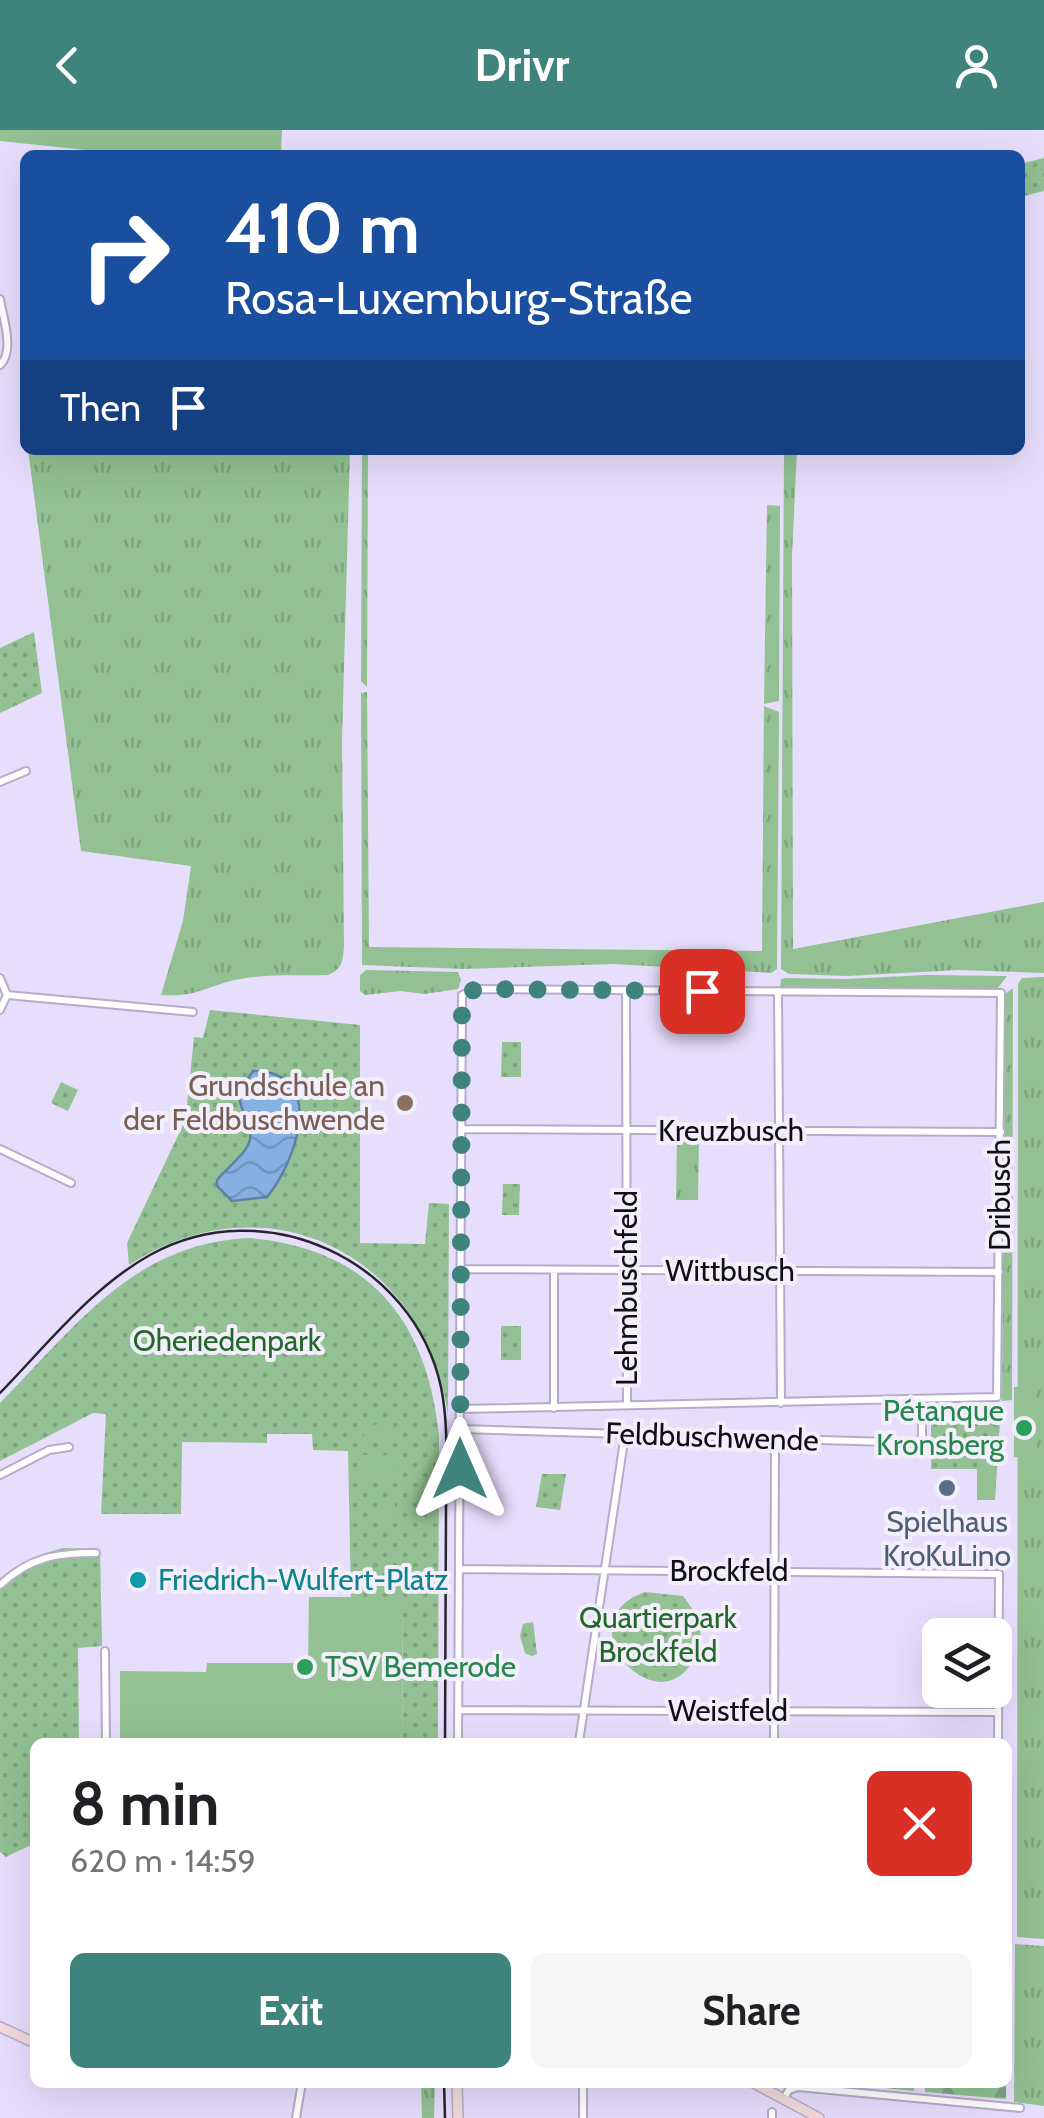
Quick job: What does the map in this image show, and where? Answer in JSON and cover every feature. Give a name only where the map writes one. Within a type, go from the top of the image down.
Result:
[{"type":"main road","points":[[0,2028],[30,2040]]},
{"type":"main road","points":[[457,2088],[458,2118]]},
{"type":"main road","points":[[764,2088],[818,2118]]},
{"type":"street","points":[[0,299],[3,363]]},
{"type":"street","points":[[0,782],[26,770]]},
{"type":"street","points":[[0,978],[8,995]]},
{"type":"street","points":[[458,1738],[462,995],[476,989],[778,990],[781,1403]]},
{"type":"street","name":"Dribusch","points":[[778,990],[1001,993],[997,1397]]},
{"type":"street","name":"Lehmbuschfeld","points":[[626,991],[627,1406]]},
{"type":"street","points":[[0,1010],[8,995]]},
{"type":"street","points":[[8,995],[193,1012]]},
{"type":"street","name":"Kreuzbusch","points":[[462,1129],[1001,1132]]},
{"type":"street","points":[[0,1149],[71,1183]]},
{"type":"street","name":"Wittbusch","points":[[461,1269],[1000,1272]]},
{"type":"street","points":[[554,1270],[554,1408]]},
{"type":"street","name":"Feldbuschwende","points":[[460,1410],[997,1397]]},
{"type":"street","name":"Feldbuschwende","points":[[460,1429],[922,1443],[922,1400]]},
{"type":"street","points":[[580,1738],[625,1434]]},
{"type":"street","points":[[774,1738],[775,1438]]},
{"type":"street","points":[[0,1475],[49,1450],[70,1447]]},
{"type":"street","points":[[0,1585],[36,1559],[63,1553],[96,1553]]},
{"type":"street","name":"Brockfeld","points":[[459,1569],[999,1574],[998,1712]]},
{"type":"street","points":[[105,1650],[106,1738]]},
{"type":"street","name":"Weistfeld","points":[[458,1710],[998,1712]]},
{"type":"street","points":[[998,1712],[998,1738]]},
{"type":"street","points":[[296,2118],[301,2088]]},
{"type":"street","points":[[583,2088],[583,2118]]},
{"type":"street","points":[[784,2098],[795,2088]]},
{"type":"street","points":[[809,2088],[1020,2108]]},
{"type":"green space","points":[[0,130],[282,130],[281,150],[86,150],[0,141]]},
{"type":"green space","points":[[1044,158],[1044,191],[1025,196],[1025,163]]},
{"type":"green space","points":[[29,455],[350,455],[341,964],[328,975],[255,977],[190,994],[161,995],[183,921],[191,866],[81,851]]},
{"type":"green space","points":[[362,455],[368,455],[367,687],[361,681]]},
{"type":"green space","points":[[784,455],[797,455],[792,555],[793,949],[1044,902],[1044,973],[958,970],[847,976],[789,974],[781,969]]},
{"type":"green space","points":[[767,505],[780,506],[779,701],[764,704]]},
{"type":"green space","points":[[34,632],[42,693],[0,713],[0,648]]},
{"type":"green space","points":[[367,692],[369,947],[762,951],[764,706],[779,712],[777,969],[771,973],[613,964],[464,969],[362,965],[361,693]]},
{"type":"green space","points":[[366,970],[458,972],[461,980],[458,989],[365,995],[360,991],[360,975]]},
{"type":"green space","points":[[1007,976],[997,989],[780,988],[781,979],[785,978]]},
{"type":"green space","points":[[1044,977],[1044,1939],[1017,1937],[1018,984],[1022,978]]},
{"type":"green space","points":[[1013,988],[1012,1400],[1002,1401],[1005,994]]},
{"type":"green space","points":[[210,1010],[360,1025],[360,1243],[425,1244],[429,1203],[449,1204],[448,1415],[433,1359],[408,1311],[373,1273],[332,1246],[285,1231],[234,1228],[181,1239],[129,1265],[127,1243],[191,1108],[187,1105],[194,1037],[203,1038]]},
{"type":"green space","points":[[502,1042],[521,1042],[521,1077],[501,1077]]},
{"type":"green space","points":[[61,1082],[78,1090],[68,1111],[51,1103]]},
{"type":"green space","points":[[677,1141],[699,1141],[698,1200],[676,1200]]},
{"type":"green space","points":[[503,1184],[520,1184],[519,1215],[502,1215]]},
{"type":"green space","name":"Oheriedenpark","points":[[249,1238],[291,1245],[328,1257],[359,1274],[384,1297],[405,1325],[421,1357],[439,1435],[438,1738],[402,1738],[403,1598],[351,1597],[348,1451],[313,1450],[312,1434],[267,1434],[267,1443],[182,1442],[181,1514],[101,1514],[106,1414],[93,1413],[0,1461],[0,1403],[110,1294],[139,1272],[208,1243]]},
{"type":"green space","points":[[501,1326],[521,1326],[521,1360],[501,1360]]},
{"type":"green space","name":"Pétanque Kronsberg","points":[[1014,1387],[1034,1387],[1034,1457],[1014,1457]]},
{"type":"green space","points":[[1001,1406],[995,1500],[977,1500],[977,1469],[931,1469],[931,1407]]},
{"type":"green space","points":[[394,1424],[394,1442],[364,1443],[364,1425]]},
{"type":"green space","points":[[361,1455],[397,1455],[398,1481],[362,1481]]},
{"type":"green space","points":[[977,1457],[996,1457],[995,1500],[977,1500]]},
{"type":"green space","points":[[542,1474],[566,1474],[560,1510],[536,1507]]},
{"type":"green space","points":[[379,1498],[395,1498],[395,1524],[379,1524]]},
{"type":"green space","points":[[63,1548],[100,1549],[102,1646],[78,1648],[79,1738],[30,1738],[30,1845],[6,1857],[0,1852],[0,1581],[45,1553]]},
{"type":"green space","name":"Quartierpark Brockfeld","points":[[645,1592],[683,1596],[700,1629],[697,1652],[682,1674],[663,1682],[643,1677],[626,1664],[615,1646],[612,1626],[621,1607]]},
{"type":"green space","name":"TSV Bemerode","points":[[309,1597],[403,1597],[402,1738],[120,1738],[120,1671],[206,1672],[207,1663],[308,1663]]},
{"type":"green space","points":[[533,1622],[537,1654],[532,1656],[525,1653],[520,1636],[523,1624]]},
{"type":"green space","points":[[1015,1944],[1044,1946],[1044,2106],[1014,2102]]},
{"type":"green space","points":[[421,2088],[435,2088],[434,2118],[422,2118]]},
{"type":"green space","points":[[925,2088],[1006,2088],[1006,2099],[925,2092]]},
{"type":"water","points":[[253,1071],[276,1075],[291,1085],[298,1101],[296,1141],[267,1197],[232,1201],[217,1186],[217,1180],[244,1152],[250,1139],[239,1092]]},
{"type":"tram line","points":[[0,1393],[70,1318],[109,1283],[150,1255],[194,1237],[240,1231],[285,1235],[328,1249],[367,1273],[400,1304],[425,1342],[444,1402],[445,1738]]},
{"type":"tram line","points":[[444,2088],[445,2118]]},
{"type":"place","name":"Grundschule an der Feldbuschwende","points":[[405,1103]]},
{"type":"place","name":"Pétanque Kronsberg","points":[[1024,1428]]},
{"type":"place","name":"Spielhaus KroKuLino","points":[[947,1488]]},
{"type":"place","name":"Friedrich-Wulfert-Platz","points":[[138,1580]]},
{"type":"place","name":"TSV Bemerode","points":[[305,1667]]},
{"type":"route","points":[[460,1469],[462,995],[476,989],[702,991]]}]
